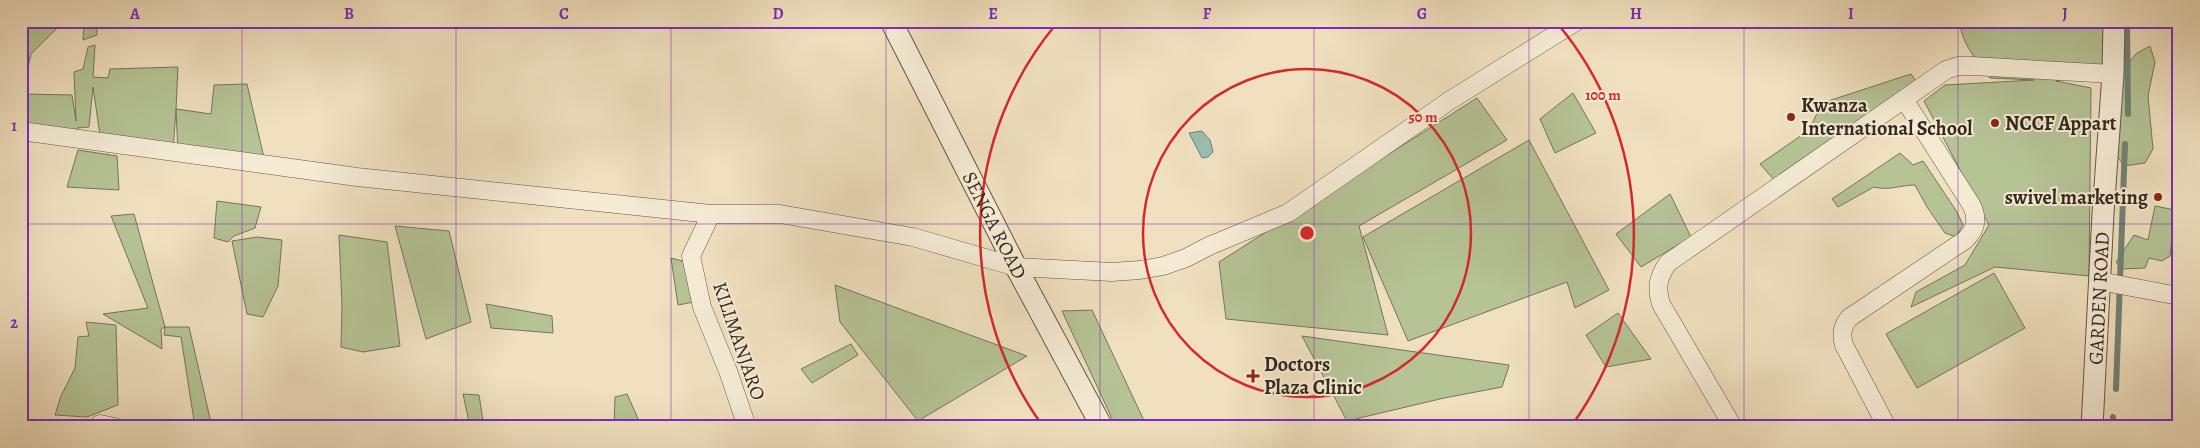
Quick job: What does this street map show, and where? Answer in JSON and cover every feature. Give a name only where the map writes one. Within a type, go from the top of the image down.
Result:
[{"type":"street","name":"SENGA ROAD","points":[[892,21],[1016,267],[1102,427]]},
{"type":"street","points":[[21,132],[357,177],[711,214],[780,214],[913,237],[1016,267],[1112,272],[1162,266],[1186,258],[1288,212],[1448,101],[1577,21]]},
{"type":"street","name":"GARDEN ROAD","points":[[2092,427],[2099,281],[2113,74],[2114,21]]},
{"type":"street","points":[[1733,427],[1661,304],[1658,282],[1668,263],[1946,70],[1958,66],[2113,74]]},
{"type":"street","points":[[1887,427],[1844,345],[1842,331],[1845,324],[1849,318],[1965,240],[1974,228],[1976,221],[1972,206],[1904,99]]},
{"type":"street","name":"KILIMANJARO","points":[[711,214],[691,256],[702,307],[728,371],[747,427]]},
{"type":"street","points":[[2099,281],[2179,296]]},
{"type":"green space","points":[[21,21],[64,21],[31,54],[22,94],[72,95],[76,121],[74,72],[83,69],[88,47],[95,45],[93,77],[108,78],[110,69],[178,67],[173,152],[101,142],[93,87],[89,127],[77,128],[78,139],[21,131]]},
{"type":"green space","points":[[84,21],[97,21],[97,35],[83,40]]},
{"type":"green space","points":[[1959,21],[2111,21],[2120,48],[2100,69],[2056,81],[2091,88],[2089,276],[1995,267],[1911,307],[1916,292],[1965,265],[1989,225],[1924,101],[1945,85],[2034,80],[1990,78],[1967,45]]},
{"type":"green space","points":[[2150,46],[2155,62],[2148,96],[2153,149],[2145,163],[2124,166],[2113,150],[2121,71],[2137,53]]},
{"type":"green space","points":[[1911,74],[1917,83],[1776,182],[1760,164],[1809,130],[1822,103]]},
{"type":"green space","points":[[247,84],[264,158],[178,153],[176,109],[211,114],[214,85]]},
{"type":"green space","points":[[1573,93],[1596,133],[1555,153],[1540,119]]},
{"type":"green space","points":[[1477,98],[1507,140],[1359,226],[1388,335],[1226,319],[1219,262]]},
{"type":"green space","points":[[1529,140],[1609,290],[1575,308],[1567,282],[1408,341],[1363,237]]},
{"type":"green space","points":[[78,150],[117,156],[119,190],[67,187]]},
{"type":"green space","points":[[1900,153],[1913,165],[1923,161],[1957,212],[1963,225],[1956,237],[1945,233],[1915,185],[1874,187],[1838,207],[1832,199]]},
{"type":"green space","points":[[1670,194],[1691,237],[1641,267],[1616,234]]},
{"type":"green space","points":[[217,201],[261,207],[255,228],[234,236],[228,242],[214,238]]},
{"type":"green space","points":[[2155,206],[2175,210],[2170,256],[2162,261],[2149,258],[2145,268],[2121,269],[2116,262],[2134,235],[2148,240]]},
{"type":"green space","points":[[134,214],[165,327],[161,329],[162,349],[103,314],[148,308],[111,216]]},
{"type":"green space","points":[[395,226],[449,231],[471,322],[426,339]]},
{"type":"green space","points":[[339,235],[387,242],[400,346],[363,352],[341,347],[342,305]]},
{"type":"green space","points":[[257,237],[282,240],[278,286],[263,317],[247,314],[232,241]]},
{"type":"green space","points":[[671,258],[686,262],[694,302],[678,305]]},
{"type":"green space","points":[[1994,273],[2025,328],[1917,388],[1886,334]]},
{"type":"green space","points":[[835,285],[1027,356],[918,421],[840,322]]},
{"type":"green space","points":[[486,304],[552,316],[553,333],[491,328]]},
{"type":"green space","points":[[1092,310],[1147,427],[1116,427],[1062,311]]},
{"type":"green space","points":[[1618,313],[1651,359],[1606,367],[1586,335]]},
{"type":"green space","points":[[86,322],[116,325],[118,405],[87,417],[55,415],[61,396],[75,368],[78,337],[89,336]]},
{"type":"green space","points":[[165,327],[189,327],[212,427],[195,427],[181,337],[164,335]]},
{"type":"green space","points":[[1302,336],[1509,366],[1502,387],[1444,398],[1347,421]]},
{"type":"green space","points":[[851,344],[858,355],[812,383],[801,369]]},
{"type":"green space","points":[[463,394],[479,395],[484,427],[470,427]]},
{"type":"green space","points":[[627,394],[640,423],[636,427],[614,427],[615,397]]},
{"type":"water","points":[[1202,131],[1210,140],[1213,152],[1208,157],[1202,158],[1189,133]]},
{"type":"waterway","points":[[2127,21],[2128,114]]},
{"type":"waterway","points":[[2116,389],[2125,144]]},
{"type":"waterway","points":[[2113,417],[2113,427]]},
{"type":"place","name":"Kwanza International School","points":[[1791,117]]},
{"type":"place","name":"NCCF Appart","points":[[1995,123]]},
{"type":"place","name":"swivel marketing","points":[[2158,197]]},
{"type":"place","name":"Doctors Plaza Clinic","points":[[1253,376]]}]
